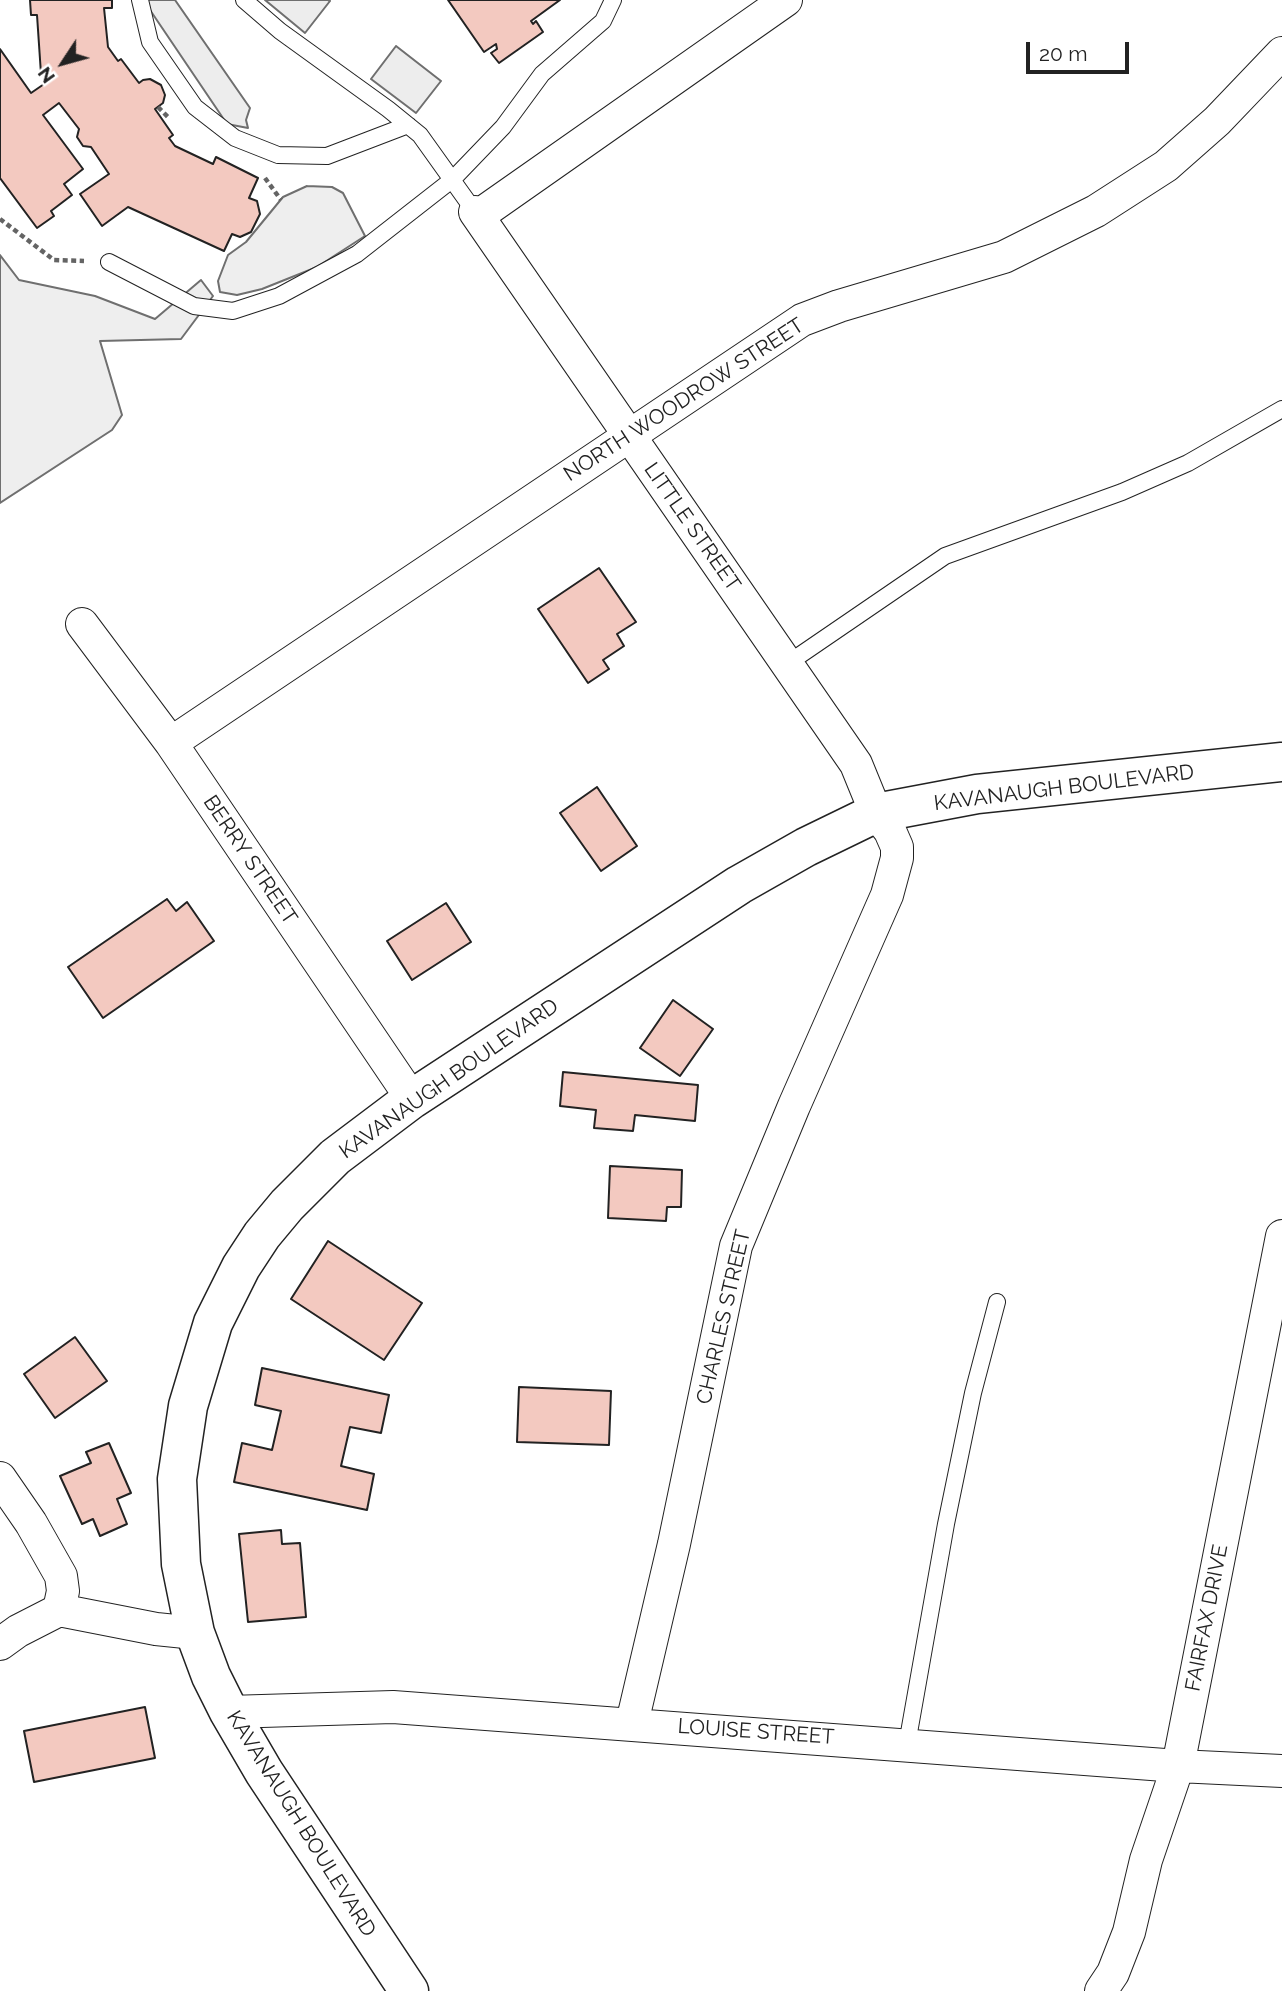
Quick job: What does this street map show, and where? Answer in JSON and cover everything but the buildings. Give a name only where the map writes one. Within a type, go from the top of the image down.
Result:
[{"type":"street","points":[[476,214],[786,0]]},
{"type":"street","name":"NORTH WOODROW STREET","points":[[171,743],[802,320],[839,306],[1004,257],[1096,211],[1166,166],[1217,121],[1282,53]]},
{"type":"street","name":"LITTLE STREET","points":[[476,214],[856,764],[876,813]]},
{"type":"street","name":"BERRY STREET","points":[[82,624],[171,743],[412,1099]]},
{"type":"street","name":"KAVANAUGH BOULEVARD","points":[[409,1991],[264,1772],[229,1712],[211,1676],[195,1633],[181,1564],[177,1479],[188,1406],[213,1323],[241,1267],[262,1235],[287,1205],[335,1157],[412,1099],[739,884],[876,813],[977,794],[1282,762]]},
{"type":"street","name":"CHARLES STREET","points":[[632,1723],[674,1545],[736,1246],[887,895],[894,870],[897,847],[890,831],[876,813]]},
{"type":"street","name":"FAIRFAX DRIVE","points":[[1101,1991],[1113,1973],[1129,1932],[1146,1860],[1178,1766],[1282,1236]]},
{"type":"street","points":[[0,1478],[31,1523],[61,1576],[59,1610]]},
{"type":"street","points":[[0,1644],[59,1610],[156,1629],[195,1633]]},
{"type":"street","name":"LOUISE STREET","points":[[229,1712],[393,1706],[1178,1766],[1282,1771]]},
{"type":"lane","points":[[140,0],[150,42],[195,107],[235,138],[278,155],[327,156],[408,125]]},
{"type":"lane","points":[[244,0],[280,31],[420,135],[476,214]]},
{"type":"lane","points":[[109,262],[194,306],[233,311],[279,296],[357,254],[453,179],[503,127],[542,74],[603,21],[613,0]]},
{"type":"lane","points":[[787,664],[945,556],[1122,492],[1188,463],[1282,409]]},
{"type":"lane","points":[[907,1744],[973,1393],[997,1302]]},
{"type":"path","points":[[0,219],[54,260],[109,262]]},
{"type":"shaded area","points":[[148,0],[175,0],[250,108],[246,120],[248,128],[227,124],[148,7]]},
{"type":"shaded area","points":[[265,0],[328,0],[330,1],[305,33]]},
{"type":"shaded area","points":[[396,46],[441,81],[416,113],[371,79]]},
{"type":"shaded area","points":[[307,186],[332,187],[343,193],[365,236],[317,267],[262,289],[237,295],[220,292],[218,281],[228,255],[246,242],[283,197]]},
{"type":"shaded area","points":[[0,255],[19,280],[95,296],[155,319],[201,280],[213,296],[181,339],[100,341],[122,415],[112,430],[0,503]]}]
